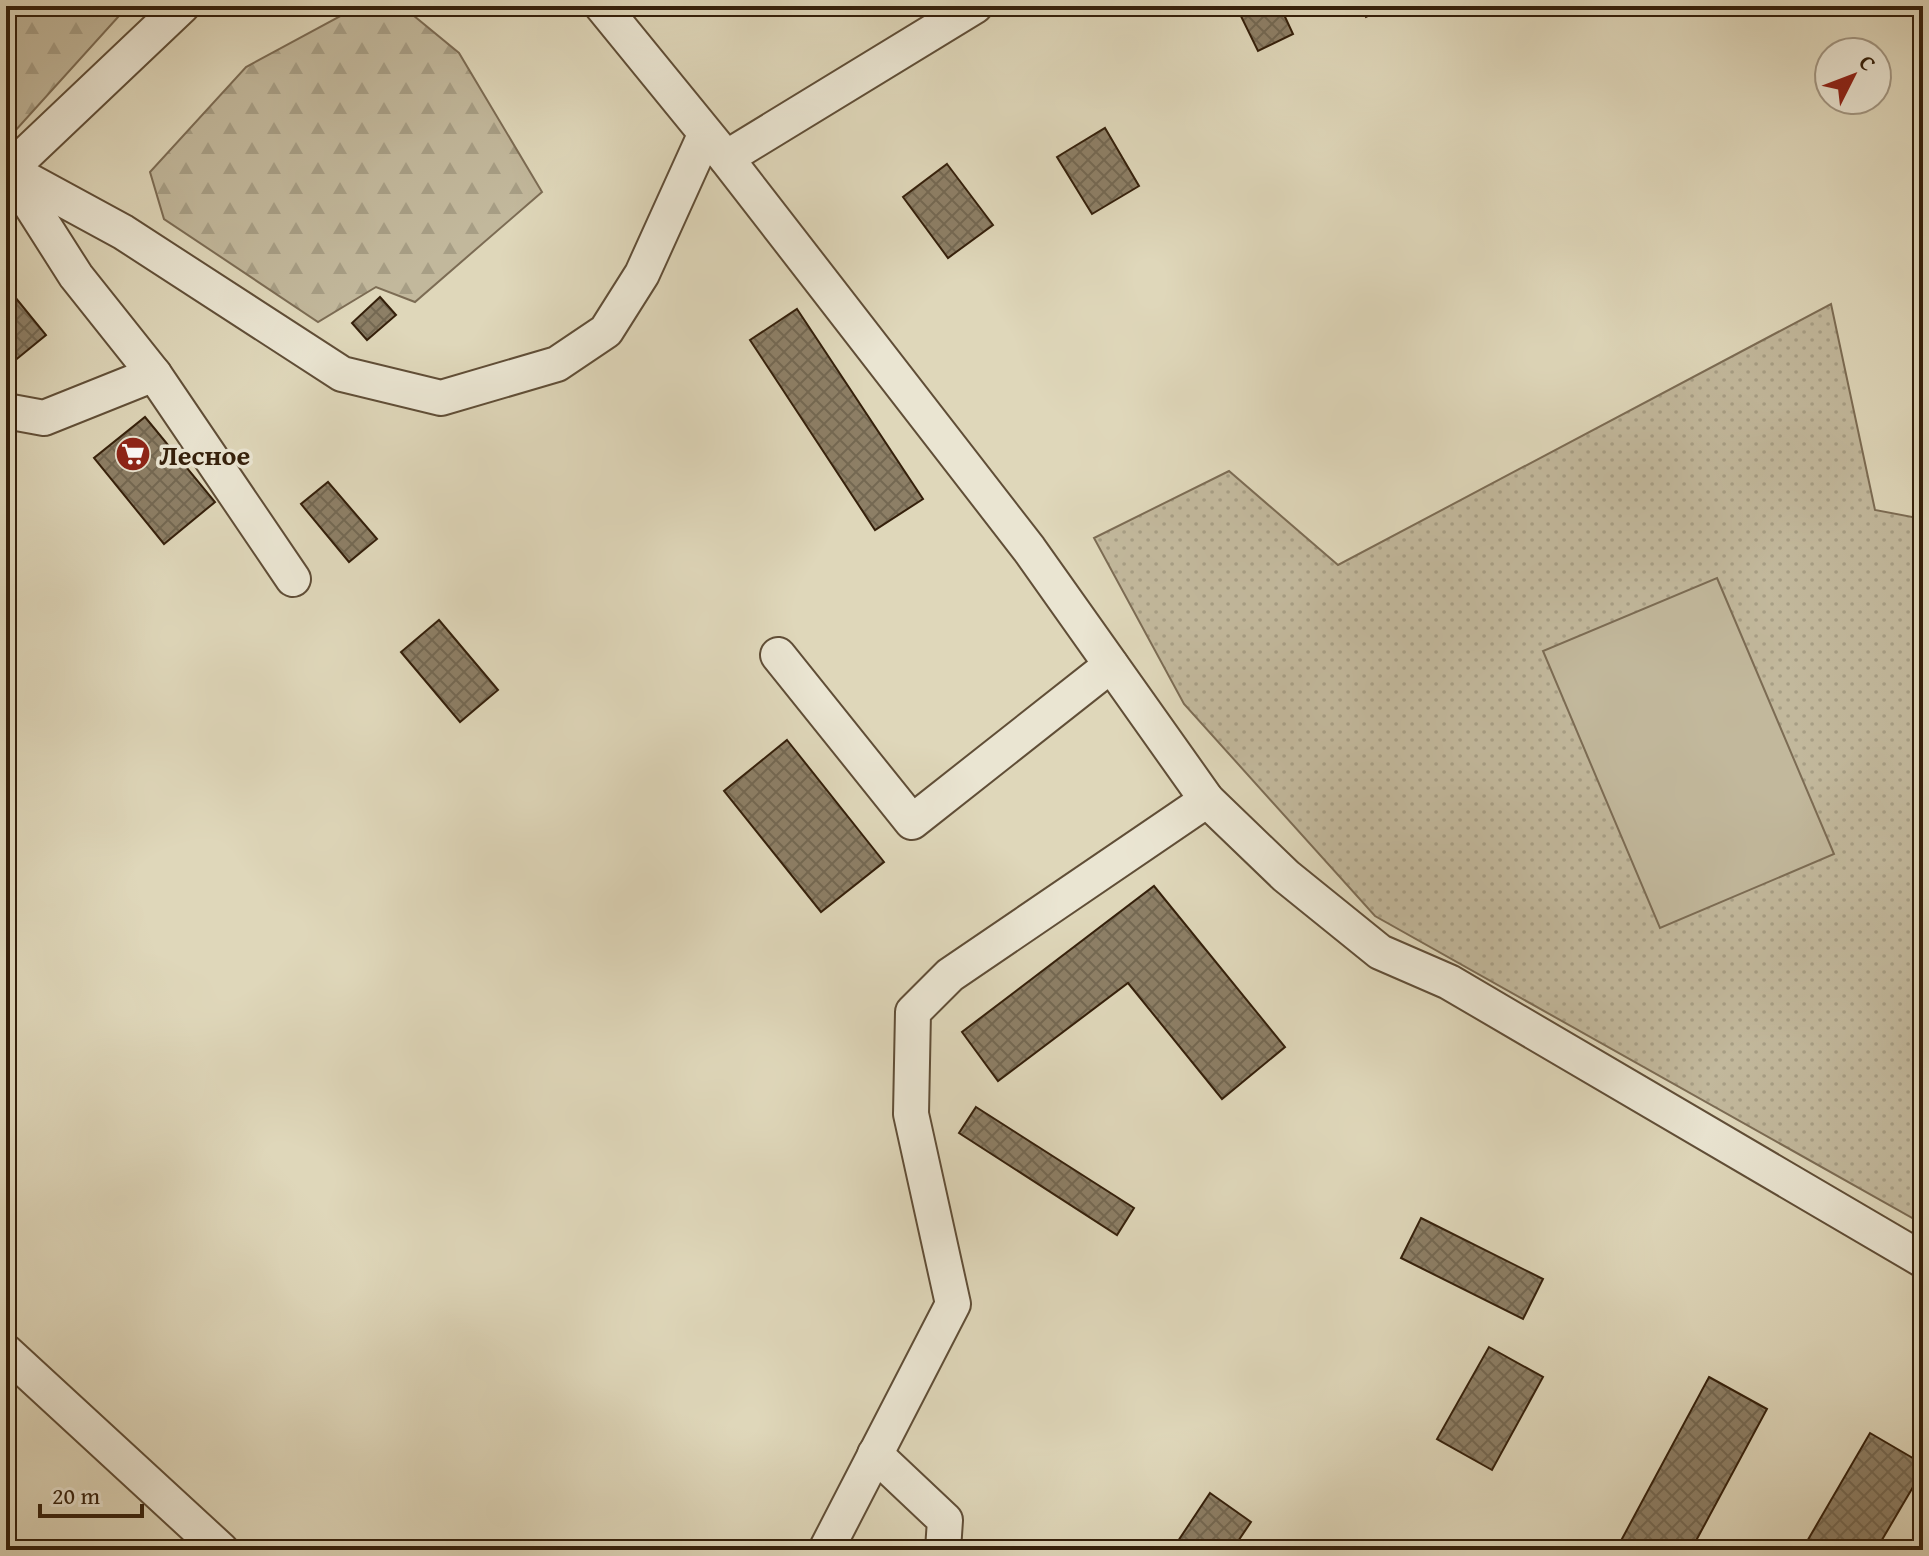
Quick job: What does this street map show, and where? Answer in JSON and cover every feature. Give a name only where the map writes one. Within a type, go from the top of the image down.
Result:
[{"type":"street","points":[[7,172],[182,6]]},
{"type":"street","points":[[602,6],[716,147],[1029,549],[1207,800],[1286,876],[1380,952],[1449,982],[1923,1260]]},
{"type":"street","points":[[7,172],[123,232],[342,374],[441,398],[557,364],[606,331],[716,147],[975,6]]},
{"type":"street","points":[[7,172],[76,276],[154,374],[293,579]]},
{"type":"street","points":[[6,411],[44,418],[154,374]]},
{"type":"street","points":[[778,655],[912,822],[1111,665]]},
{"type":"street","points":[[826,1550],[953,1304],[911,1114],[913,1012],[950,975],[1207,800]]},
{"type":"street","points":[[6,1352],[221,1550]]},
{"type":"street","points":[[875,1454],[945,1520],[943,1550]]},
{"type":"green space","points":[[6,6],[128,6],[15,131],[6,121]]},
{"type":"green space","points":[[357,7],[408,11],[459,53],[542,192],[415,302],[376,287],[318,322],[164,219],[150,172],[246,67]]},
{"type":"green space","points":[[1831,304],[1875,510],[1923,519],[1923,1224],[1375,916],[1184,704],[1094,538],[1229,471],[1338,565]]},
{"type":"green space","points":[[1717,578],[1834,854],[1660,928],[1543,651]]},
{"type":"building","points":[[1236,6],[1280,6],[1293,34],[1258,51]]},
{"type":"building","points":[[1361,6],[1388,6],[1366,17]]},
{"type":"building","points":[[1105,128],[1139,186],[1092,214],[1057,157]]},
{"type":"building","points":[[947,164],[993,225],[948,258],[903,197]]},
{"type":"building","points":[[6,286],[46,335],[7,367],[6,366]]},
{"type":"building","points":[[380,297],[396,315],[367,340],[352,323]]},
{"type":"building","points":[[797,309],[923,499],[875,530],[750,340]]},
{"type":"building","points":[[145,417],[215,502],[164,544],[94,458]]},
{"type":"building","points":[[328,482],[377,539],[349,562],[301,504]]},
{"type":"building","points":[[439,620],[498,690],[460,722],[401,652]]},
{"type":"building","points":[[787,740],[884,862],[821,912],[724,791]]},
{"type":"building","points":[[1154,886],[1285,1047],[1222,1099],[1128,983],[998,1081],[962,1032]]},
{"type":"building","points":[[976,1107],[1134,1208],[1117,1235],[959,1133]]},
{"type":"building","points":[[1421,1218],[1543,1279],[1523,1319],[1401,1258]]},
{"type":"building","points":[[1489,1347],[1543,1377],[1492,1470],[1437,1439]]},
{"type":"building","points":[[1709,1377],[1767,1409],[1691,1550],[1616,1550]]},
{"type":"building","points":[[1870,1433],[1923,1464],[1923,1470],[1876,1550],[1802,1550]]},
{"type":"building","points":[[1210,1493],[1251,1522],[1232,1550],[1172,1550]]},
{"type":"place","name":"Лесное","points":[[133,454]]}]
